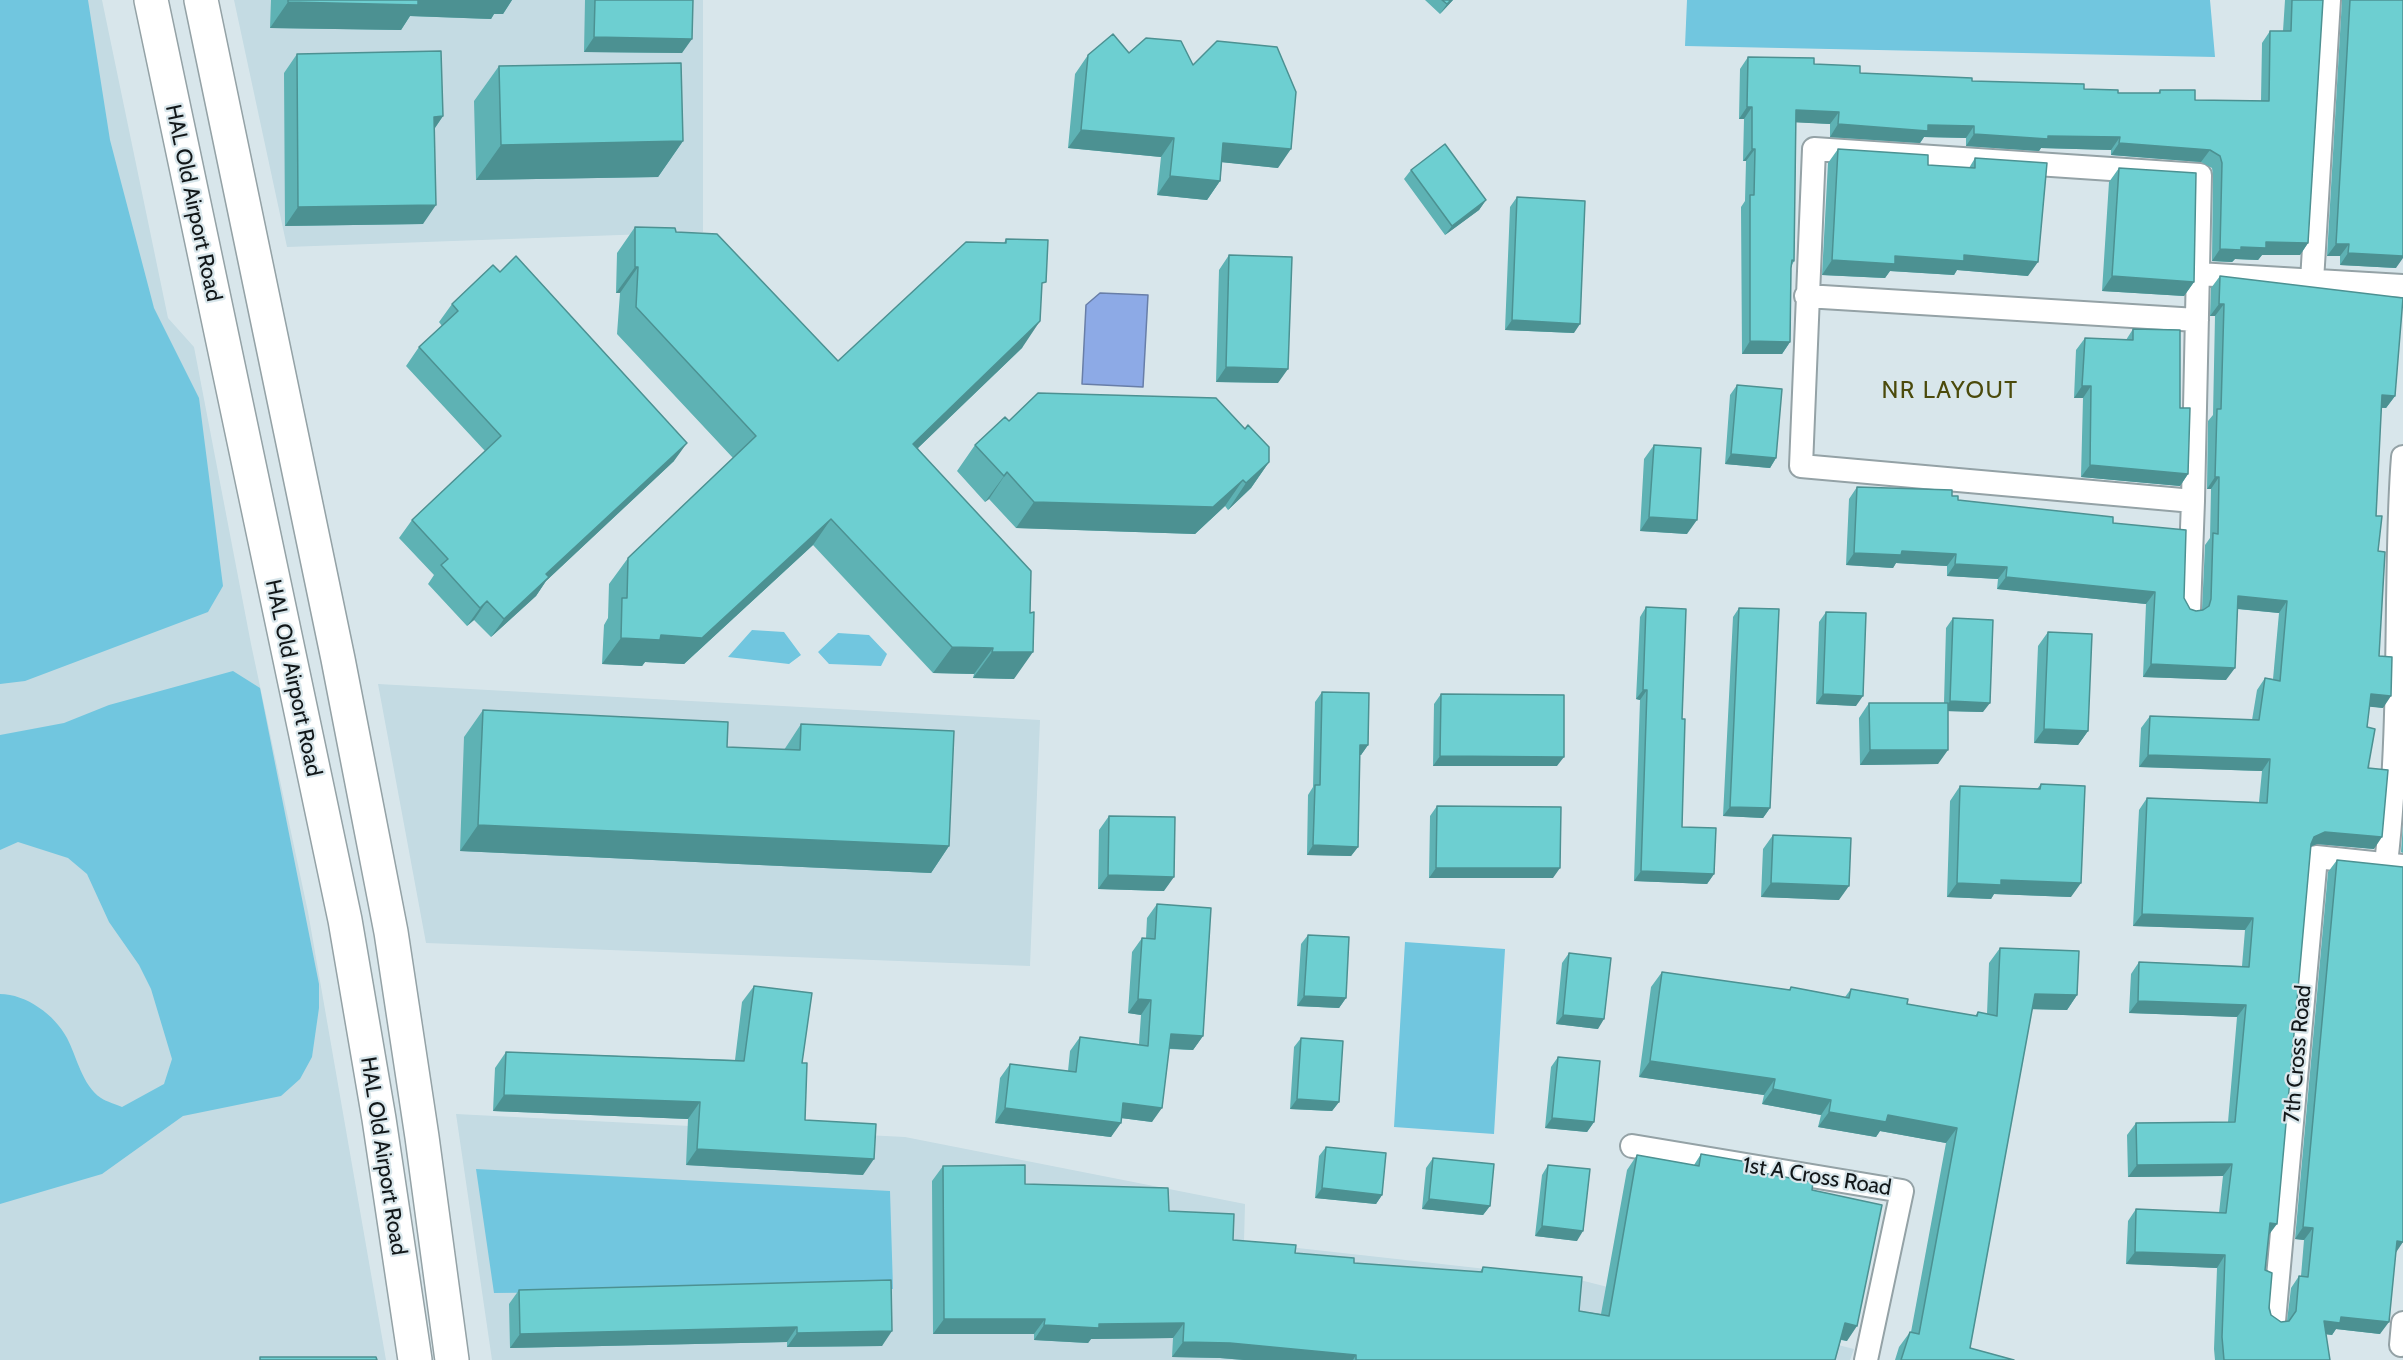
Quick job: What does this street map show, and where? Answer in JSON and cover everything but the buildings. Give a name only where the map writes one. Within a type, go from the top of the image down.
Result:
[{"type":"main road","name":"HAL Old Airport Road","points":[[151,0],[345,920],[379,1119],[415,1360]]},
{"type":"main road","name":"HAL Old Airport Road","points":[[201,0],[338,659],[391,932],[423,1137],[452,1360]]},
{"type":"street","points":[[2312,281],[2329,0]]},
{"type":"street","points":[[2188,610],[2193,501],[2200,175],[1814,148],[1806,296],[1801,466],[2193,501]]},
{"type":"street","points":[[2198,274],[2403,286]]},
{"type":"street","points":[[1806,296],[2197,320]]},
{"type":"street","points":[[2394,865],[2400,725],[2403,466]]},
{"type":"street","name":"7th Cross Road","points":[[2274,1321],[2316,857],[2394,865]]},
{"type":"street","name":"1st A Cross Road","points":[[1632,1146],[1902,1191],[1866,1360]]},
{"type":"shaded area","points":[[0,0],[102,0],[168,318],[194,347],[251,644],[308,912],[386,1360],[0,1360]]},
{"type":"shaded area","points":[[0,0],[88,0],[110,140],[154,308],[199,398],[223,586],[208,612],[25,681],[0,684]]},
{"type":"shaded area","points":[[234,0],[703,0],[703,232],[287,247]]},
{"type":"shaded area","points":[[1687,0],[2210,0],[2215,57],[1685,46]]},
{"type":"shaded area","points":[[1100,293],[1148,295],[1143,387],[1082,384],[1086,305]]},
{"type":"shaded area","points":[[752,630],[784,632],[801,655],[789,664],[728,657]]},
{"type":"shaded area","points":[[838,633],[869,635],[887,654],[881,666],[829,664],[818,652]]},
{"type":"shaded area","points":[[233,671],[260,688],[319,984],[319,1008],[312,1057],[300,1079],[281,1096],[183,1116],[102,1174],[0,1204],[0,994],[29,1002],[39,1007],[55,1021],[67,1038],[89,1086],[106,1101],[122,1107],[164,1084],[172,1059],[151,989],[139,965],[109,922],[87,874],[68,858],[18,842],[0,850],[0,735],[64,723],[109,705]]},
{"type":"shaded area","points":[[378,684],[1040,720],[1030,966],[426,943]]},
{"type":"shaded area","points":[[1405,942],[1505,949],[1494,1134],[1394,1127]]},
{"type":"shaded area","points":[[456,1114],[905,1137],[1245,1204],[1244,1242],[1576,1279],[1854,1349],[1850,1360],[492,1360]]},
{"type":"shaded area","points":[[476,1169],[890,1191],[893,1289],[494,1293]]},
{"type":"district","name":"NR LAYOUT","points":[[1950,391]]}]
